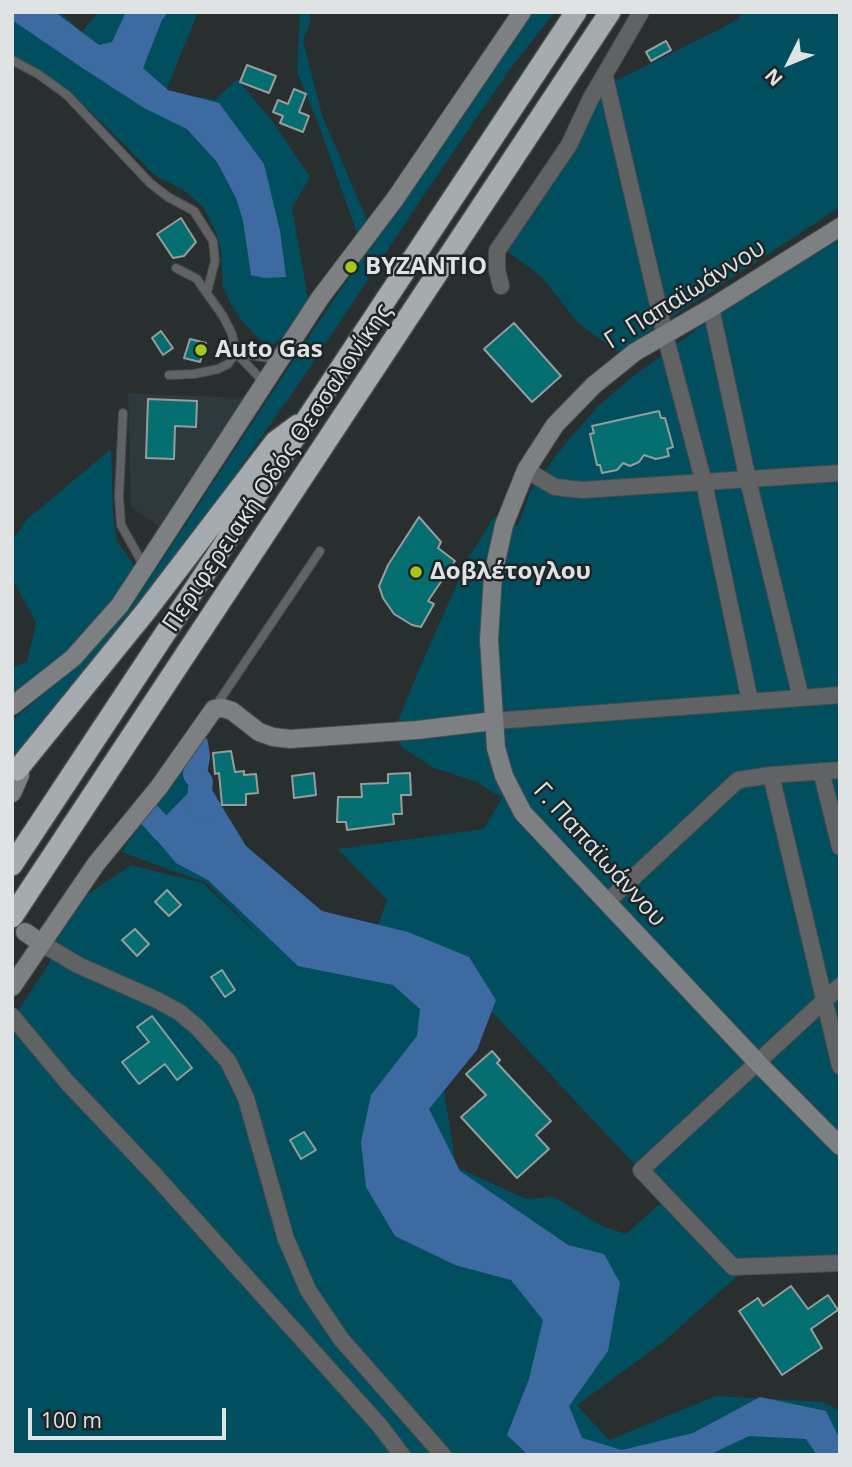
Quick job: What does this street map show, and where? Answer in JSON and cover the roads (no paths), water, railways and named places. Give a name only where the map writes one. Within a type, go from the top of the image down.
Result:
[{"type":"highway","name":"Περιφερειακή Οδός Θεσσαλονίκης","points":[[12,865],[576,12]]},
{"type":"highway","name":"Περιφερειακή Οδός Θεσσαλονίκης","points":[[17,921],[610,12]]},
{"type":"highway","points":[[14,771],[146,611],[275,442],[308,418]]},
{"type":"street","points":[[12,706],[52,677],[109,619],[146,568],[325,290],[395,199],[522,12]]},
{"type":"street","points":[[501,285],[497,270],[497,251],[569,145],[591,98],[641,12]]},
{"type":"street","points":[[605,77],[665,335],[704,483],[750,701]]},
{"type":"street","name":"Γ. Παπαϊωάννου","points":[[840,227],[635,352],[594,385],[555,425],[526,470],[504,525],[493,575],[489,640],[499,762],[517,804],[546,840],[840,1146]]},
{"type":"street","points":[[711,308],[748,480],[801,698]]},
{"type":"street","points":[[526,470],[555,487],[570,490],[840,473]]},
{"type":"street","points":[[12,986],[96,864],[159,787],[214,709],[232,711],[259,732],[290,739],[840,695]]},
{"type":"street","points":[[607,902],[738,780],[840,770]]},
{"type":"street","points":[[12,793],[20,777],[14,771]]},
{"type":"street","points":[[821,771],[840,847]]},
{"type":"street","points":[[771,775],[840,1066]]},
{"type":"street","points":[[17,921],[41,943],[78,965],[179,1012],[197,1027],[228,1061],[246,1098],[286,1239],[294,1263],[308,1290],[341,1339],[443,1455]]},
{"type":"street","points":[[840,986],[640,1170],[733,1267],[840,1263]]},
{"type":"street","points":[[12,1016],[74,1090],[170,1192],[380,1426],[402,1455]]},
{"type":"lane","points":[[12,60],[38,74],[66,95],[150,183],[168,197],[194,211],[213,241],[215,261],[206,292]]},
{"type":"lane","points":[[176,268],[197,279],[228,326],[236,353],[262,382],[261,388]]},
{"type":"lane","points":[[236,353],[269,358],[279,356],[288,347]]},
{"type":"lane","points":[[169,376],[218,369],[228,364],[236,353]]},
{"type":"lane","points":[[122,413],[118,496],[121,525],[146,568]]},
{"type":"lane","points":[[214,709],[320,551]]},
{"type":"water","points":[[12,12],[55,12],[99,45],[112,42],[126,12],[168,12],[162,20],[143,68],[168,90],[219,103],[264,164],[280,231],[286,277],[264,278],[251,275],[243,221],[236,198],[217,162],[187,129],[144,108],[84,69],[12,20]]},
{"type":"water","points":[[204,777],[246,846],[322,911],[408,932],[469,957],[496,1000],[477,1050],[429,1109],[460,1171],[568,1245],[604,1254],[620,1283],[608,1351],[569,1406],[582,1438],[622,1450],[693,1433],[760,1397],[826,1411],[840,1440],[840,1455],[817,1455],[806,1439],[749,1436],[709,1455],[528,1455],[507,1435],[529,1379],[543,1320],[511,1280],[455,1265],[395,1236],[366,1187],[361,1142],[371,1095],[417,1036],[420,1009],[393,985],[298,966],[208,880],[176,863],[150,832]]},
{"type":"waterway","points":[[196,744],[198,756],[195,774],[201,782],[199,798],[205,811]]},
{"type":"waterway","points":[[147,812],[163,830],[174,829],[183,820]]},
{"type":"place","name":"ΒΥΖΑΝΤΙΟ","points":[[351,267]]},
{"type":"place","name":"Auto Gas","points":[[201,350]]},
{"type":"place","name":"Δοβλέτογλου","points":[[416,572]]}]
